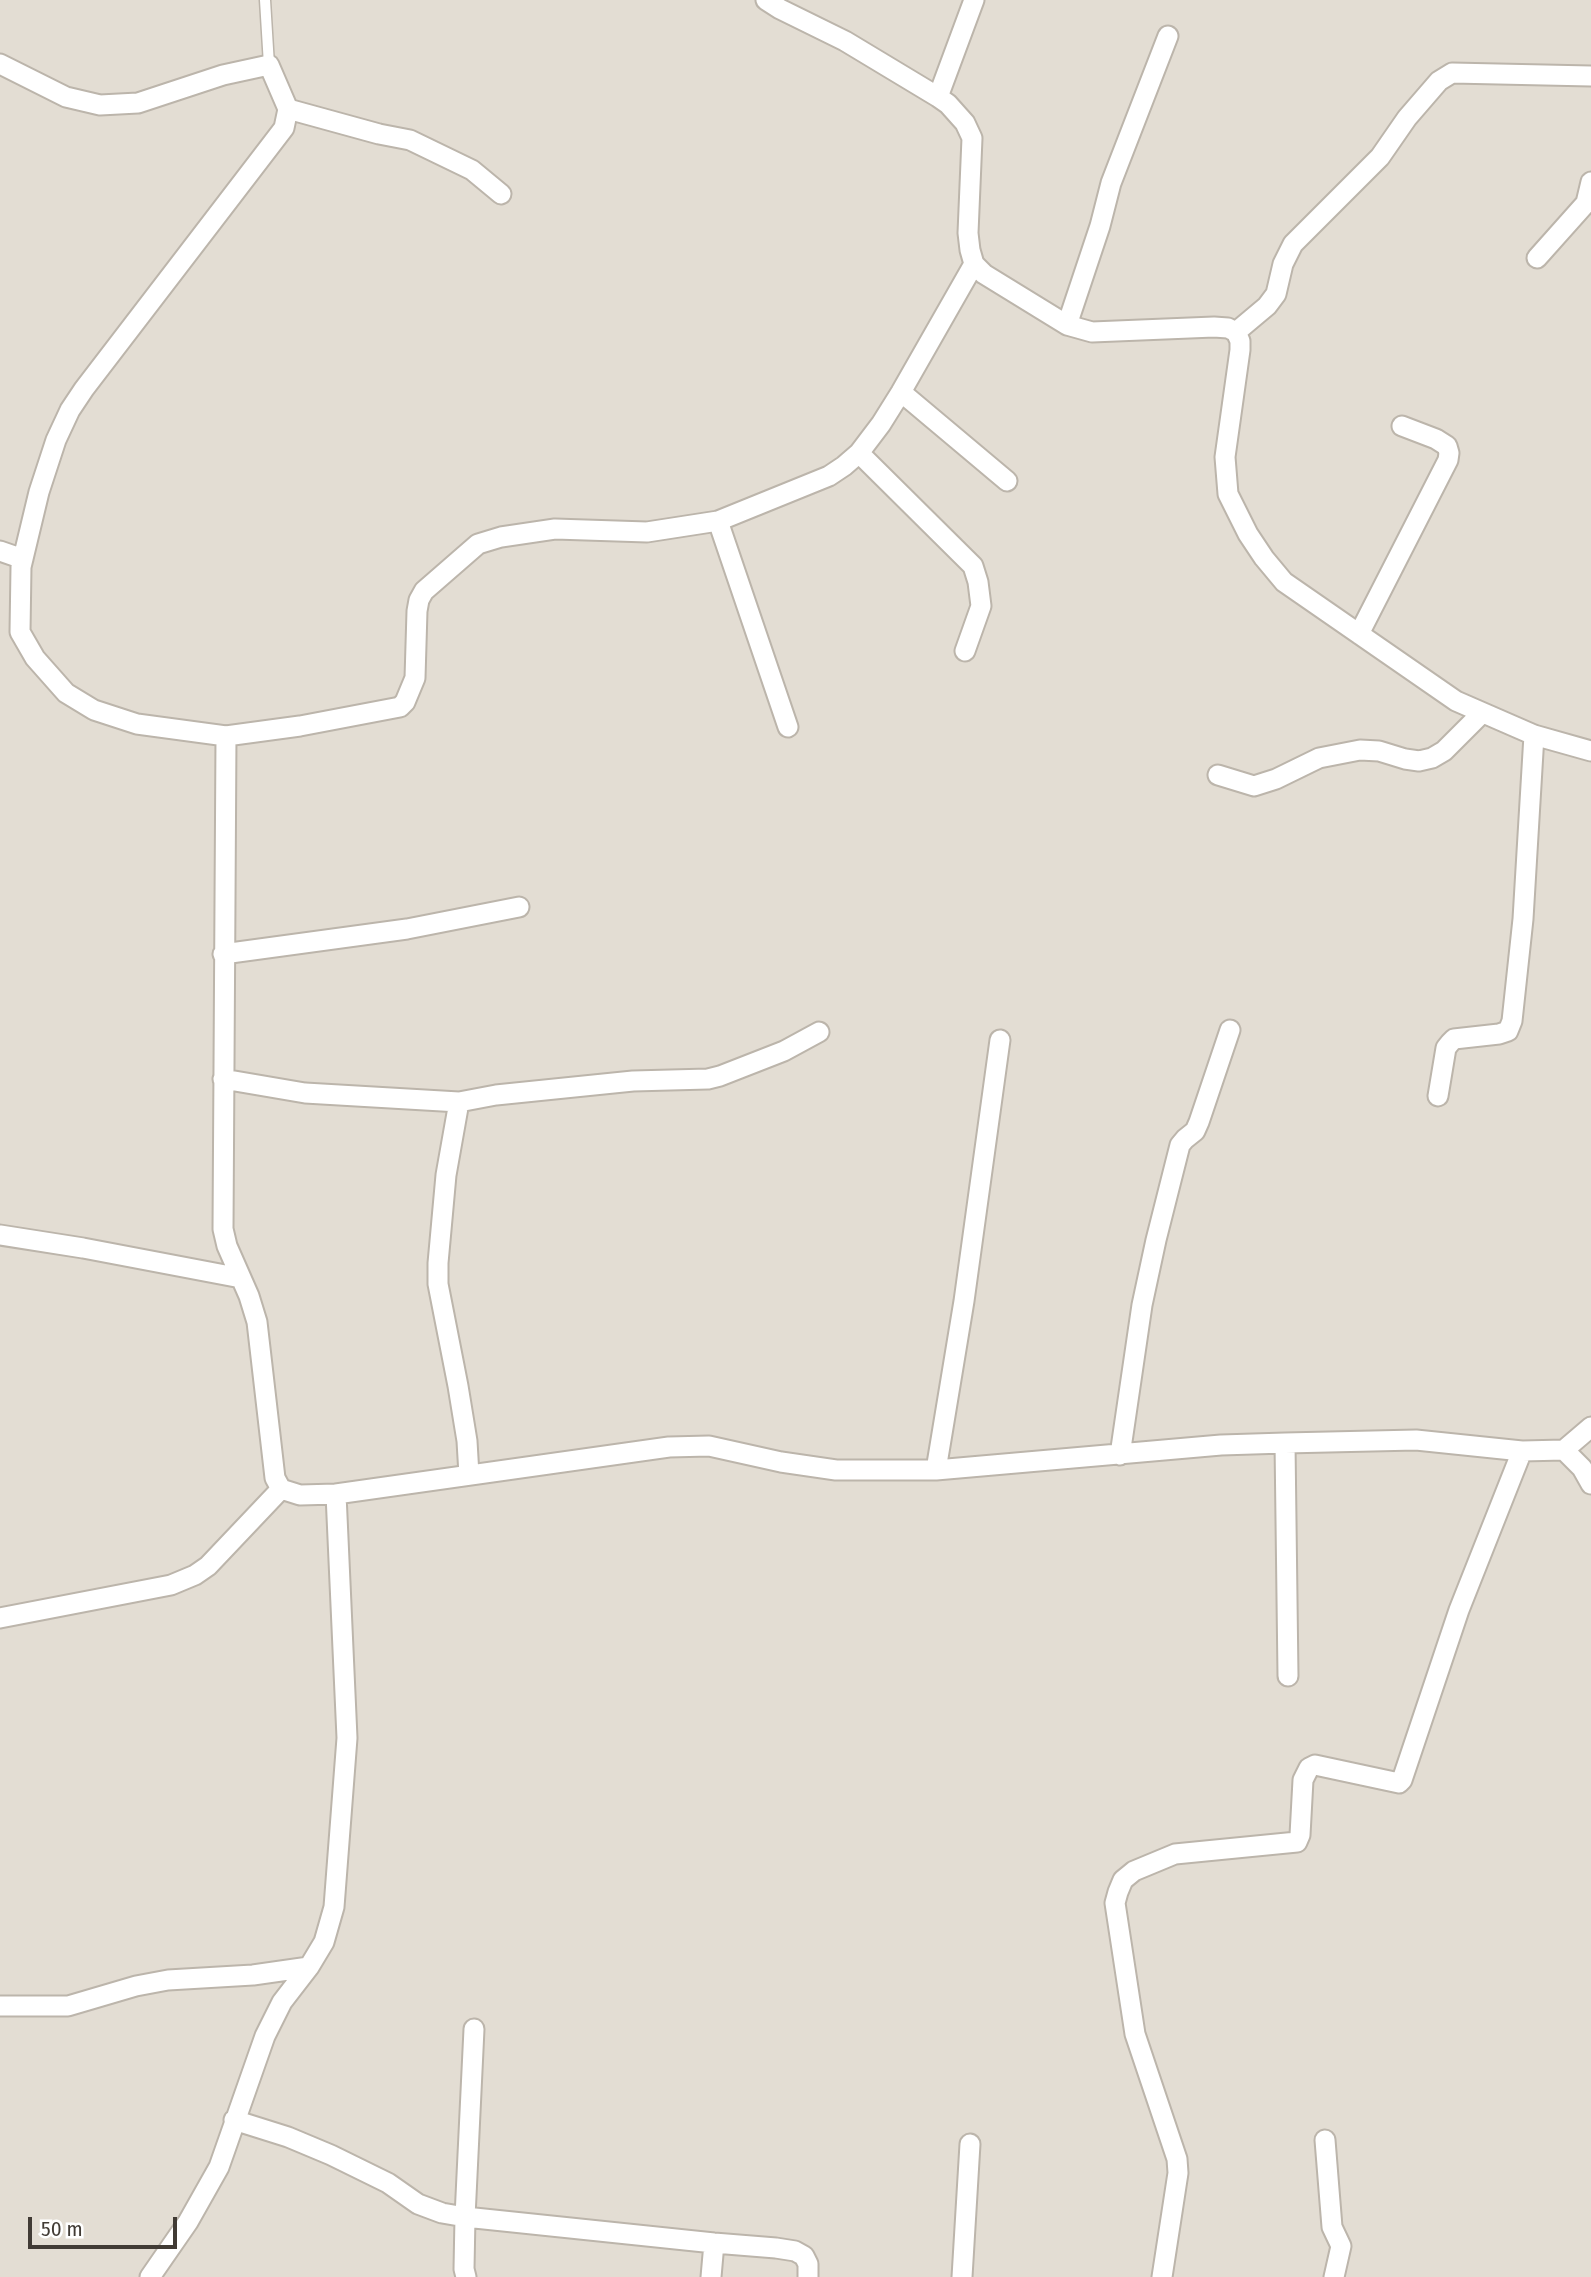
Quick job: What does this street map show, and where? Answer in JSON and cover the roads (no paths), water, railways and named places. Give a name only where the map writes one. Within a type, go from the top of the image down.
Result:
[{"type":"street","points":[[766,0],[845,41],[938,97],[965,123],[972,138],[968,233],[974,264],[984,274],[1067,325],[1092,332],[1214,327],[1228,328],[1236,332],[1240,350],[1225,457],[1228,494],[1248,534],[1284,582],[1456,701],[1534,735],[1591,751]]},
{"type":"street","points":[[938,97],[974,0]]},
{"type":"street","points":[[1067,325],[1100,226],[1111,183],[1168,36]]},
{"type":"street","points":[[0,64],[66,97],[100,105],[138,103],[223,75],[269,65],[288,109],[284,128],[70,410],[56,440],[39,492],[23,559],[20,632],[35,658],[66,693],[94,710],[138,724],[226,736],[311,724],[400,707],[405,702],[415,678],[419,600],[424,591],[478,544],[501,537],[555,529],[647,532],[718,521],[829,476],[859,453],[901,392],[974,264]]},
{"type":"street","points":[[1236,332],[1267,306],[1276,294],[1283,264],[1293,244],[1380,157],[1438,81],[1451,73],[1591,76]]},
{"type":"street","points":[[288,109],[410,140],[472,170],[500,194]]},
{"type":"street","points":[[1537,258],[1586,203],[1591,182]]},
{"type":"street","points":[[901,392],[1007,481]]},
{"type":"street","points":[[1359,634],[1448,460],[1447,446],[1402,426]]},
{"type":"street","points":[[859,453],[973,566],[981,606],[965,651]]},
{"type":"street","points":[[718,521],[788,727]]},
{"type":"street","points":[[0,551],[23,559]]},
{"type":"street","points":[[1218,775],[1254,786],[1276,779],[1320,758],[1360,750],[1379,751],[1412,760],[1432,758],[1444,751],[1481,714]]},
{"type":"street","points":[[1438,1096],[1450,1043],[1454,1039],[1508,1031],[1512,1021],[1523,919],[1534,735]]},
{"type":"street","points":[[226,736],[223,1229],[257,1322],[275,1478],[281,1489],[300,1496],[337,1494],[669,1447],[709,1446],[781,1462],[836,1470],[936,1470],[1221,1445],[1416,1440],[1522,1451],[1564,1450],[1591,1427]]},
{"type":"street","points":[[223,954],[407,929],[519,906]]},
{"type":"street","points":[[1120,1455],[1142,1305],[1180,1145],[1195,1131],[1199,1122],[1230,1030]]},
{"type":"street","points":[[223,1079],[305,1093],[459,1102],[496,1095],[633,1081],[708,1079],[784,1051],[819,1032]]},
{"type":"street","points":[[936,1470],[964,1301],[1000,1040]]},
{"type":"street","points":[[459,1102],[446,1175],[438,1284],[467,1441],[469,1475]]},
{"type":"street","points":[[0,1236],[83,1248],[241,1278]]},
{"type":"street","points":[[1284,1443],[1288,1676]]},
{"type":"street","points":[[1564,1450],[1582,1468],[1591,1484]]},
{"type":"street","points":[[1162,2277],[1178,2173],[1177,2159],[1135,2034],[1115,1903],[1123,1880],[1133,1871],[1175,1854],[1297,1842],[1300,1835],[1303,1780],[1309,1768],[1315,1765],[1399,1783],[1402,1780],[1460,1610],[1522,1451]]},
{"type":"street","points":[[0,1618],[171,1585],[195,1576],[208,1566],[281,1489]]},
{"type":"street","points":[[150,2277],[188,2222],[219,2167],[265,2036],[282,2002],[324,1942],[334,1907],[347,1738],[337,1494]]},
{"type":"street","points":[[0,2006],[68,2006],[136,1986],[168,1980],[253,1975],[309,1967]]},
{"type":"street","points":[[466,2277],[465,2217],[474,2029]]},
{"type":"street","points":[[234,2120],[288,2137],[343,2161],[388,2183],[418,2204],[442,2213],[795,2251],[804,2256],[808,2264],[808,2277]]},
{"type":"street","points":[[1325,2140],[1332,2227],[1341,2246],[1334,2277]]},
{"type":"street","points":[[962,2277],[970,2144]]},
{"type":"street","points":[[711,2277],[713,2243]]},
{"type":"lane","points":[[265,0],[269,65]]}]
